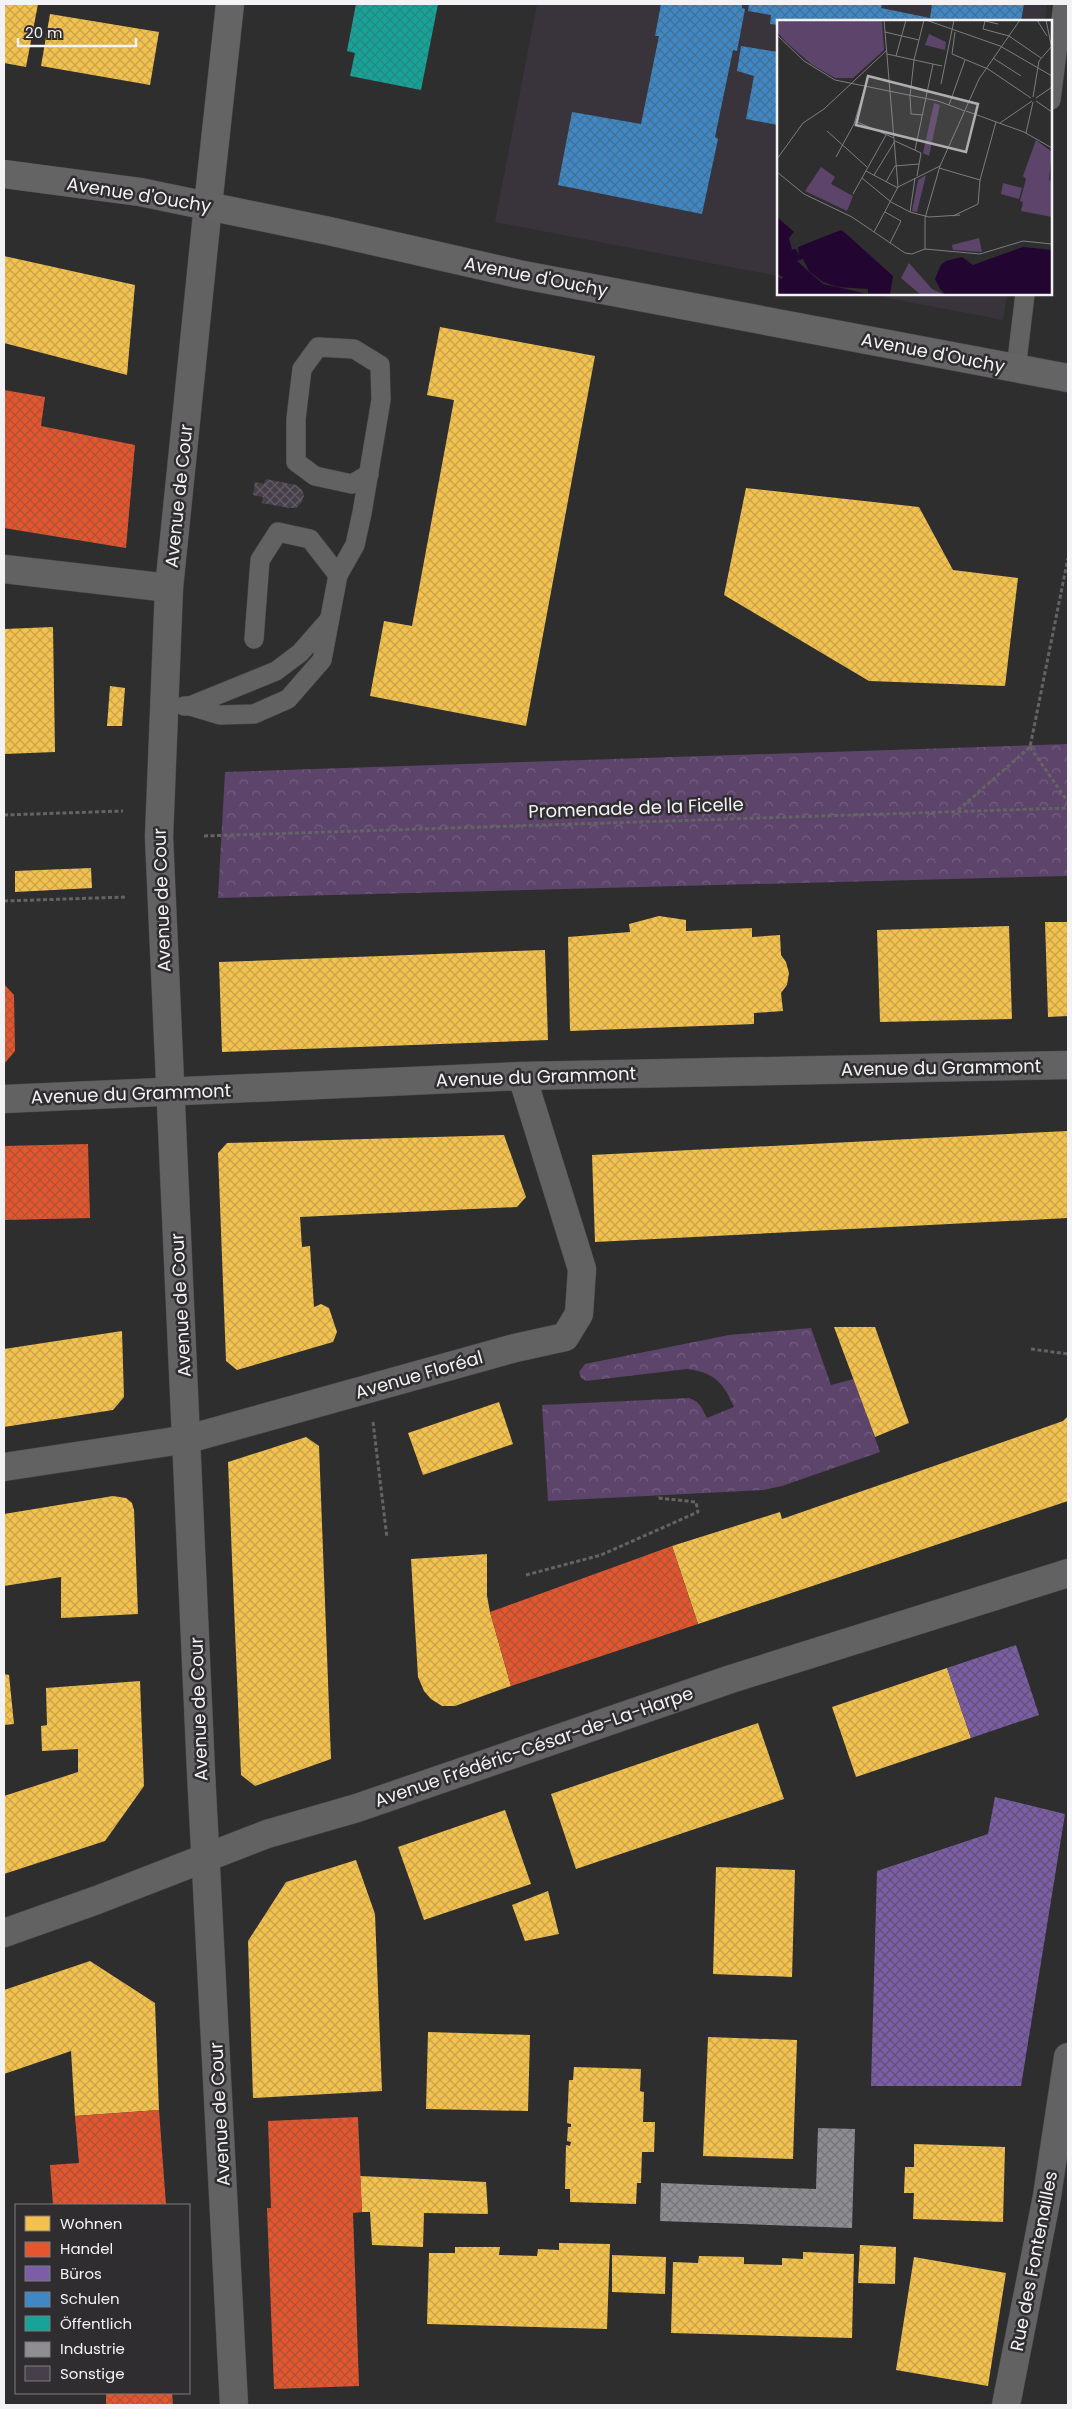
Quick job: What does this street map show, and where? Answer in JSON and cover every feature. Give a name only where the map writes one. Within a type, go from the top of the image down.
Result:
[{"type":"main road","points":[[208,205],[230,4]]},
{"type":"main road","name":"Avenue d'Ouchy","points":[[4,174],[140,192],[208,205],[518,274],[1068,378]]},
{"type":"street","name":"Avenue de Cour","points":[[208,205],[169,588],[159,837],[206,1856],[234,2405]]},
{"type":"street","points":[[4,569],[169,588]]},
{"type":"street","name":"Avenue du Grammont","points":[[4,1099],[522,1076],[1068,1065]]},
{"type":"street","name":"Avenue Floréal","points":[[4,1467],[188,1439],[515,1348],[564,1337],[580,1314],[582,1269],[522,1076]]},
{"type":"street","name":"Avenue Frédéric-César-de-La-Harpe","points":[[4,1933],[97,1900],[206,1856],[267,1834],[357,1808],[731,1679],[1068,1573]]},
{"type":"street","name":"Rue des Fontenailles","points":[[1006,2405],[1047,2196],[1068,2058]]},
{"type":"lane","points":[[1052,92],[1063,4]]},
{"type":"lane","points":[[1016,368],[1025,295]]},
{"type":"lane","points":[[190,706],[220,716],[254,714],[288,699],[322,660],[338,575],[355,545],[369,474],[381,400],[380,366],[354,349],[318,347],[302,369],[296,419],[296,462],[315,476],[352,484],[369,474]]},
{"type":"lane","points":[[254,639],[260,560],[278,532],[310,540],[338,575]]},
{"type":"lane","points":[[163,708],[190,706],[276,671],[300,653],[330,619]]},
{"type":"path","points":[[958,811],[1030,747],[1068,558]]},
{"type":"path","points":[[1030,747],[1068,802]]},
{"type":"path","name":"Promenade de la Ficelle","points":[[204,836],[1068,808]]},
{"type":"path","points":[[4,815],[122,811]]},
{"type":"path","points":[[4,901],[127,897]]},
{"type":"path","points":[[1031,1349],[1068,1354]]},
{"type":"path","points":[[369,1389],[387,1538]]},
{"type":"path","points":[[526,1575],[601,1555],[698,1512],[696,1502],[658,1498],[658,1496]]},
{"type":"shaded area","points":[[537,4],[1047,4],[1045,20],[777,20],[777,276],[495,222]]},
{"type":"shaded area","points":[[873,295],[1007,295],[1003,320]]},
{"type":"green space","points":[[1068,744],[1068,876],[218,898],[225,772]]},
{"type":"green space","points":[[811,1328],[831,1385],[854,1379],[880,1452],[782,1486],[763,1490],[548,1501],[542,1405],[689,1398],[699,1404],[707,1418],[734,1407],[722,1385],[705,1373],[687,1369],[586,1381],[581,1378],[579,1372],[585,1364],[729,1335]]},
{"type":"building: Wohnen","points":[[4,4],[38,4],[26,67],[4,63]]},
{"type":"building: Wohnen","points":[[50,14],[159,32],[150,85],[41,66]]},
{"type":"building: Wohnen","points":[[4,256],[135,285],[127,375],[4,343]]},
{"type":"building: Wohnen","points":[[440,327],[595,356],[526,726],[370,696],[384,621],[412,626],[454,400],[427,395]]},
{"type":"building: Wohnen","points":[[746,488],[919,507],[953,570],[1018,578],[1005,686],[869,681],[724,595]]},
{"type":"building: Wohnen","points":[[53,627],[55,752],[4,754],[4,629]]},
{"type":"building: Wohnen","points":[[110,686],[125,688],[122,726],[107,726]]},
{"type":"building: Wohnen","points":[[91,868],[92,888],[15,892],[15,871]]},
{"type":"building: Wohnen","points":[[659,916],[686,920],[686,931],[752,928],[752,937],[780,935],[781,955],[786,962],[789,973],[787,985],[781,993],[783,1011],[754,1013],[754,1024],[570,1031],[568,937],[630,932],[629,924]]},
{"type":"building: Wohnen","points":[[1045,922],[1068,922],[1068,1016],[1048,1017]]},
{"type":"building: Wohnen","points":[[1009,926],[1012,1019],[880,1022],[877,930]]},
{"type":"building: Wohnen","points":[[545,950],[548,1040],[222,1052],[219,962]]},
{"type":"building: Wohnen","points":[[1068,1131],[1068,1218],[595,1242],[592,1155]]},
{"type":"building: Wohnen","points":[[504,1135],[526,1197],[517,1207],[300,1217],[302,1247],[310,1246],[314,1307],[321,1304],[329,1308],[337,1332],[333,1342],[237,1370],[226,1361],[218,1153],[227,1143]]},
{"type":"building: Wohnen","points":[[834,1327],[875,1327],[909,1423],[875,1437]]},
{"type":"building: Wohnen","points":[[122,1331],[124,1397],[113,1410],[4,1427],[4,1349]]},
{"type":"building: Wohnen","points":[[499,1402],[513,1444],[423,1475],[408,1433]]},
{"type":"building: Wohnen","points":[[1068,1416],[1068,1501],[698,1624],[672,1546],[780,1512],[782,1519],[1063,1421]]},
{"type":"building: Wohnen","points":[[306,1437],[319,1446],[331,1759],[255,1786],[241,1775],[228,1462]]},
{"type":"building: Wohnen","points":[[113,1496],[126,1498],[132,1503],[134,1510],[138,1614],[61,1618],[61,1577],[4,1586],[4,1514]]},
{"type":"building: Wohnen","points":[[487,1554],[487,1596],[511,1686],[455,1706],[442,1706],[431,1699],[424,1691],[418,1677],[411,1559]]},
{"type":"building: Wohnen","points":[[947,1668],[971,1738],[856,1777],[832,1707]]},
{"type":"building: Wohnen","points":[[4,1674],[9,1675],[14,1724],[4,1725]]},
{"type":"building: Wohnen","points":[[140,1681],[144,1786],[105,1841],[4,1874],[4,1796],[78,1772],[78,1749],[42,1751],[41,1726],[47,1725],[46,1688]]},
{"type":"building: Wohnen","points":[[758,1723],[784,1799],[576,1869],[551,1794]]},
{"type":"building: Wohnen","points":[[505,1810],[531,1884],[424,1920],[398,1847]]},
{"type":"building: Wohnen","points":[[356,1860],[375,1914],[382,2091],[253,2098],[248,1941],[286,1882]]},
{"type":"building: Wohnen","points":[[716,1867],[795,1870],[792,1977],[713,1974]]},
{"type":"building: Wohnen","points":[[548,1891],[559,1934],[525,1941],[512,1905]]},
{"type":"building: Wohnen","points":[[90,1961],[155,2003],[159,2110],[75,2116],[71,2051],[4,2074],[4,1990]]},
{"type":"building: Wohnen","points":[[428,2032],[530,2035],[528,2111],[426,2109]]},
{"type":"building: Wohnen","points":[[708,2037],[797,2040],[793,2159],[703,2156]]},
{"type":"building: Wohnen","points":[[574,2067],[641,2069],[640,2091],[644,2092],[643,2122],[655,2122],[654,2152],[642,2152],[641,2183],[637,2183],[636,2204],[570,2202],[570,2189],[565,2189],[566,2145],[570,2146],[571,2142],[567,2141],[568,2127],[571,2127],[571,2124],[567,2123],[569,2080],[573,2080]]},
{"type":"building: Wohnen","points":[[914,2144],[1005,2147],[1003,2222],[913,2219],[914,2193],[904,2193],[905,2167],[914,2167]]},
{"type":"building: Wohnen","points":[[360,2176],[486,2182],[488,2214],[424,2213],[423,2247],[372,2245],[370,2212],[362,2212]]},
{"type":"building: Wohnen","points":[[559,2243],[610,2244],[607,2329],[427,2324],[429,2253],[455,2253],[455,2247],[500,2247],[499,2255],[537,2256],[538,2249],[559,2250]]},
{"type":"building: Wohnen","points":[[860,2245],[896,2247],[895,2284],[858,2283]]},
{"type":"building: Wohnen","points":[[803,2252],[854,2254],[852,2338],[671,2333],[673,2262],[698,2263],[699,2256],[744,2257],[744,2264],[782,2265],[782,2258],[803,2259]]},
{"type":"building: Wohnen","points":[[612,2255],[666,2257],[665,2294],[612,2292]]},
{"type":"building: Wohnen","points":[[914,2257],[1006,2273],[988,2386],[896,2370]]},
{"type":"building: Handel","points":[[4,390],[45,397],[41,426],[135,445],[126,548],[4,528]]},
{"type":"building: Handel","points":[[4,984],[14,995],[15,1051],[4,1064]]},
{"type":"building: Handel","points":[[88,1144],[90,1218],[4,1220],[4,1146]]},
{"type":"building: Handel","points":[[672,1546],[698,1624],[511,1686],[490,1612]]},
{"type":"building: Handel","points":[[159,2110],[166,2204],[53,2204],[50,2165],[79,2163],[75,2116]]},
{"type":"building: Handel","points":[[358,2117],[362,2212],[353,2213],[359,2386],[274,2389],[267,2208],[271,2208],[268,2121]]},
{"type":"building: Handel","points":[[106,2394],[172,2394],[173,2405],[106,2405]]},
{"type":"building: Büros","points":[[1016,1645],[1039,1715],[971,1738],[947,1668]]},
{"type":"building: Büros","points":[[995,1797],[1065,1814],[1021,2086],[871,2086],[877,1871],[988,1834]]},
{"type":"building: Schulen","points":[[661,4],[742,4],[742,8],[745,9],[737,51],[733,50],[715,137],[718,139],[702,214],[558,185],[572,112],[641,124],[659,36],[655,36]]},
{"type":"building: Schulen","points":[[749,4],[882,4],[881,8],[930,18],[932,4],[1024,4],[1021,20],[777,20],[777,25],[770,24],[771,15],[748,11]]},
{"type":"building: Schulen","points":[[741,46],[777,52],[777,125],[746,119],[754,76],[737,71]]},
{"type":"building: Öffentlich","points":[[356,4],[438,4],[421,90],[350,76],[355,53],[347,51]]},
{"type":"building: Industrie","points":[[818,2128],[855,2129],[852,2228],[660,2221],[661,2183],[816,2189]]},
{"type":"building: Sonstige","points":[[266,479],[296,485],[302,490],[304,496],[301,503],[296,508],[290,508],[262,503],[263,497],[253,495],[255,482],[264,484]]}]
